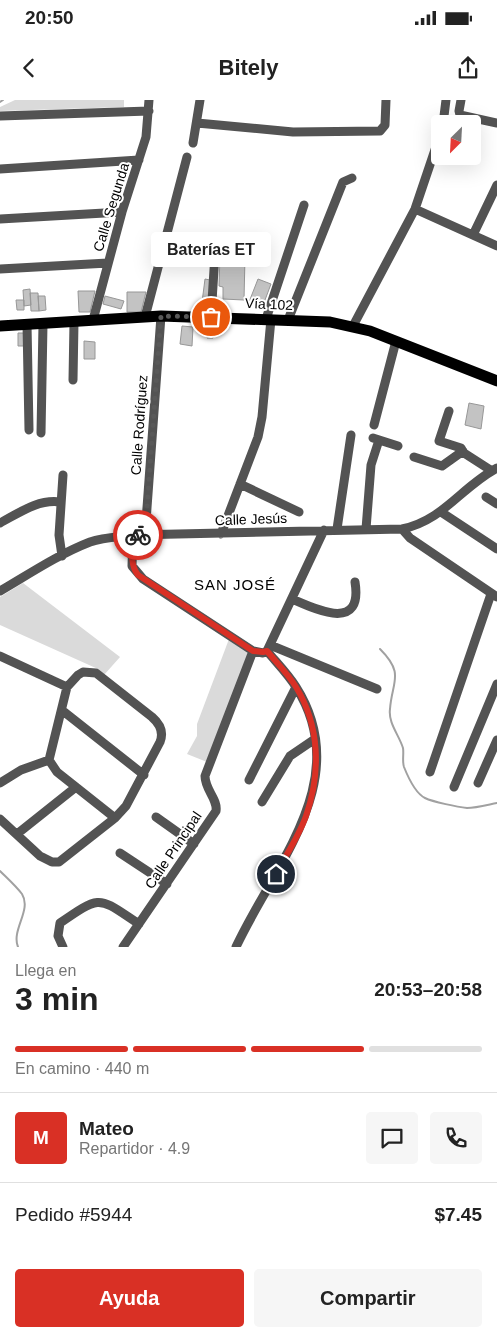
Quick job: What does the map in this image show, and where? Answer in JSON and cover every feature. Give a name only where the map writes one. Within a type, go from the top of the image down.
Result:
[{"type":"main road","name":"Vía 102","points":[[0,326],[161,316],[330,322],[353,326],[396,341],[497,381]]},
{"type":"street","name":"Calle Segunda","points":[[93,320],[122,212],[146,137],[150,100]]},
{"type":"street","points":[[193,143],[200,100]]},
{"type":"street","points":[[197,123],[293,132],[380,131],[385,125],[386,100]]},
{"type":"street","points":[[445,115],[446,100]]},
{"type":"street","points":[[461,100],[459,111],[464,117],[497,123]]},
{"type":"street","points":[[0,116],[149,111]]},
{"type":"street","points":[[144,317],[187,157]]},
{"type":"street","points":[[0,169],[139,160]]},
{"type":"street","points":[[353,326],[415,209],[431,162]]},
{"type":"street","points":[[288,320],[343,182],[352,178]]},
{"type":"street","points":[[473,235],[497,186]]},
{"type":"street","points":[[221,534],[258,437],[262,417],[268,319],[304,205]]},
{"type":"street","points":[[415,209],[497,246]]},
{"type":"street","points":[[0,219],[122,212]]},
{"type":"street","points":[[211,317],[215,254]]},
{"type":"street","points":[[0,269],[108,263]]},
{"type":"street","name":"Calle Rodríguez","points":[[145,535],[161,316]]},
{"type":"street","points":[[73,380],[74,322]]},
{"type":"street","points":[[27,324],[29,430]]},
{"type":"street","points":[[41,433],[43,324]]},
{"type":"street","points":[[374,425],[396,341]]},
{"type":"street","points":[[449,411],[440,441],[457,446],[494,470]]},
{"type":"street","points":[[337,529],[352,435]]},
{"type":"street","points":[[366,529],[371,466],[376,439],[398,446]]},
{"type":"street","points":[[414,457],[442,466],[463,451]]},
{"type":"street","name":"Calle Jesús","points":[[0,591],[90,542],[133,535],[402,528],[420,525],[494,470]]},
{"type":"street","points":[[62,475],[59,535],[62,556]]},
{"type":"street","points":[[240,484],[299,512]]},
{"type":"street","points":[[486,497],[497,504]]},
{"type":"street","points":[[0,523],[33,506],[45,502],[60,502]]},
{"type":"street","points":[[440,512],[497,549]]},
{"type":"street","points":[[402,528],[410,538],[494,596],[430,772]]},
{"type":"street","points":[[133,535],[132,566],[138,575],[253,651],[263,652],[268,648],[324,530]]},
{"type":"street","points":[[292,599],[321,611],[338,614],[351,608],[354,604],[356,598],[355,582]]},
{"type":"street","points":[[236,947],[306,816],[316,766],[315,739],[308,713],[296,687],[268,648]]},
{"type":"street","points":[[268,648],[377,689]]},
{"type":"street","name":"Calle Principal","points":[[123,947],[216,811],[215,800],[207,788],[206,776],[253,651]]},
{"type":"street","points":[[0,656],[68,687]]},
{"type":"street","points":[[0,819],[40,856],[52,862],[64,860],[115,818],[126,806],[144,775],[160,742],[162,732],[157,722],[96,674],[84,672],[78,675],[68,687],[49,760],[57,772],[115,818]]},
{"type":"street","points":[[454,787],[497,684]]},
{"type":"street","points":[[249,780],[296,687]]},
{"type":"street","points":[[63,711],[144,775]]},
{"type":"street","points":[[262,802],[290,756],[315,739]]},
{"type":"street","points":[[478,783],[497,740]]},
{"type":"street","points":[[0,783],[21,770],[49,760]]},
{"type":"street","points":[[17,834],[76,787]]},
{"type":"street","points":[[156,817],[194,844]]},
{"type":"street","points":[[120,853],[167,884]]},
{"type":"street","points":[[63,947],[57,931],[60,923],[91,902],[107,903],[139,924]]},
{"type":"shaded area","points":[[15,100],[124,100],[124,107],[0,111],[0,107]]},
{"type":"shaded area","points":[[23,583],[120,657],[104,675],[98,669],[0,625],[0,597]]},
{"type":"shaded area","points":[[229,639],[249,653],[207,762],[187,754],[197,736],[197,724]]},
{"type":"building","points":[[220,256],[245,257],[244,300],[223,299],[223,287],[219,286]]},
{"type":"building","points":[[205,279],[210,280],[210,309],[201,310]]},
{"type":"building","points":[[258,279],[271,284],[262,308],[249,302]]},
{"type":"building","points":[[30,289],[31,305],[24,306],[23,290]]},
{"type":"building","points":[[78,291],[95,291],[90,312],[79,312]]},
{"type":"building","points":[[127,292],[146,292],[141,312],[127,312]]},
{"type":"building","points":[[30,293],[38,293],[39,311],[31,311]]},
{"type":"building","points":[[38,296],[45,296],[46,310],[39,311]]},
{"type":"building","points":[[105,296],[124,301],[121,309],[103,304]]},
{"type":"building","points":[[16,300],[24,300],[24,310],[17,310]]},
{"type":"building","points":[[208,324],[214,325],[213,338],[207,338]]},
{"type":"building","points":[[182,326],[193,327],[192,346],[180,344]]},
{"type":"building","points":[[18,333],[25,333],[25,346],[18,346]]},
{"type":"building","points":[[84,341],[95,342],[95,359],[84,359]]},
{"type":"building","points":[[469,403],[484,406],[481,429],[465,425]]},
{"type":"waterway","points":[[380,649],[388,658],[395,672],[390,714],[392,724],[403,748],[404,767],[415,789],[425,798],[458,807],[470,808],[497,803]]},
{"type":"waterway","points":[[0,871],[20,891],[24,900],[25,907],[17,934],[18,947]]},
{"type":"way so far","points":[[138,535],[145,535],[161,316],[211,317]]},
{"type":"place","name":"Baterías ET","points":[[211,317]]},
{"type":"district","name":"SAN JOSÉ","points":[[235,585]]},
{"type":"route","points":[[138,535],[133,535],[132,561],[132,566],[138,575],[253,651],[267,651],[296,687],[308,713],[313,726],[316,751],[316,766],[311,799],[306,816],[276,874]]}]
